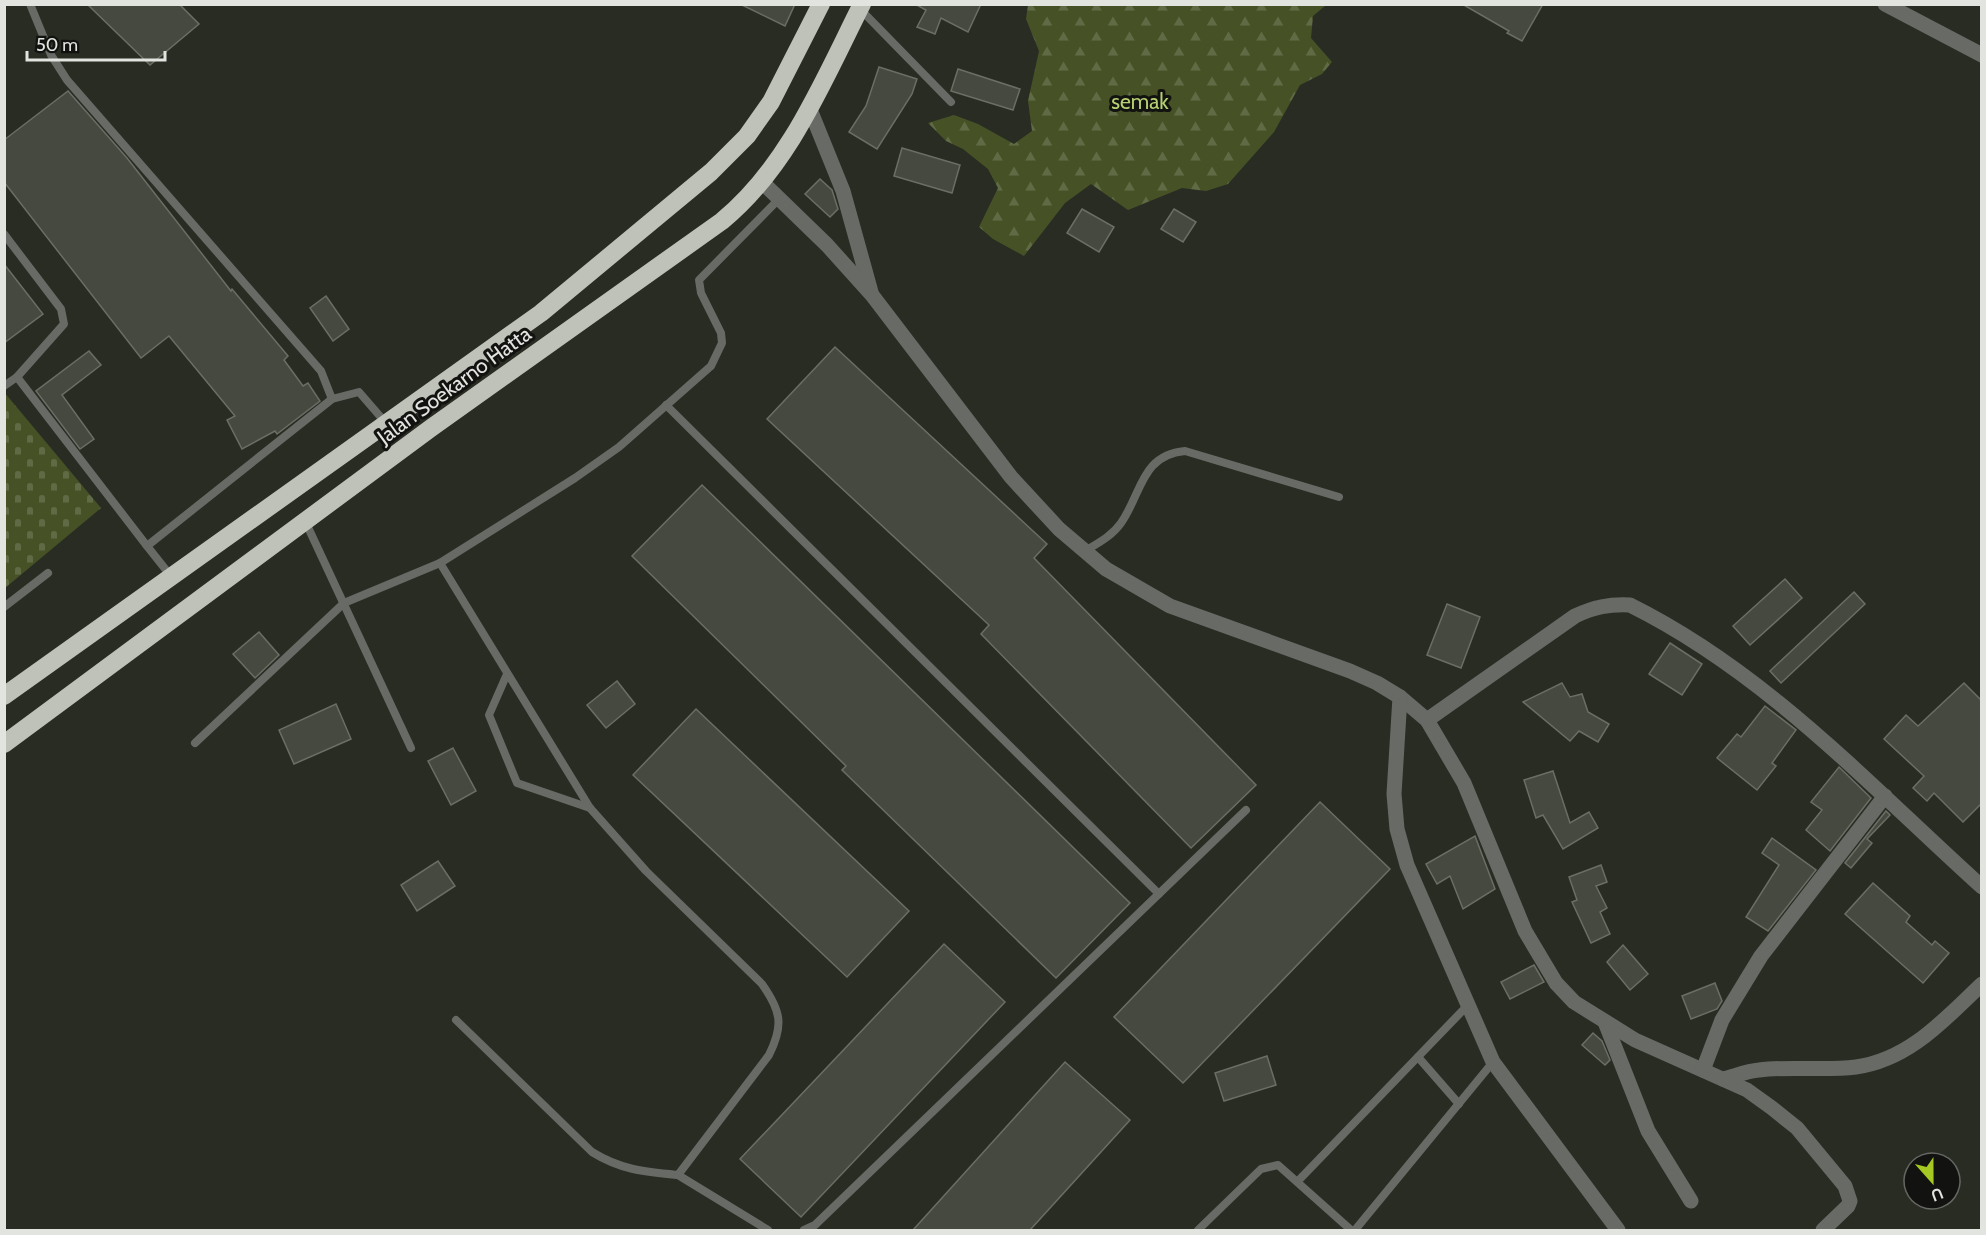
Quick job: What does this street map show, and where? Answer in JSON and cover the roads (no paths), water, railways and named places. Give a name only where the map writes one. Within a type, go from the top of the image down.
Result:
[{"type":"highway","name":"Jalan Soekarno Hatta","points":[[6,692],[541,313],[711,172],[747,136],[771,102],[820,4]]},
{"type":"highway","name":"Jalan Soekarno Hatta","points":[[4,744],[431,428],[746,202],[763,183],[809,106],[861,6]]},
{"type":"street","points":[[1885,4],[1982,55]]},
{"type":"street","points":[[809,106],[843,191],[872,295]]},
{"type":"street","points":[[763,183],[872,295],[1011,477],[1059,529],[1106,569],[1170,606],[1350,671],[1400,697],[1427,720],[1464,783],[1525,931],[1539,958],[1556,983],[1574,1002],[1605,1022],[1664,1055],[1747,1090],[1797,1128],[1845,1186],[1850,1201],[1848,1206],[1823,1230]]},
{"type":"street","points":[[1427,720],[1575,616],[1593,608],[1613,604],[1630,605],[1732,665],[1823,738],[1982,887]]},
{"type":"street","points":[[1400,697],[1394,794],[1396,828],[1407,865],[1493,1062],[1618,1230]]},
{"type":"street","points":[[1703,1070],[1722,1020],[1761,956],[1885,796]]},
{"type":"street","points":[[1723,1079],[1756,1070],[1856,1067],[1883,1060],[1909,1048],[1928,1034],[1982,984]]},
{"type":"street","points":[[1605,1022],[1648,1131],[1691,1201]]},
{"type":"lane","points":[[30,4],[51,55],[67,80],[321,371],[332,399]]},
{"type":"lane","points":[[861,6],[951,102]]},
{"type":"lane","points":[[195,743],[344,603],[440,563],[575,478],[619,447],[711,366],[722,343],[721,333],[701,292],[699,280],[701,275],[780,199]]},
{"type":"lane","points":[[4,234],[62,309],[64,316],[64,324],[17,377],[4,386]]},
{"type":"lane","points":[[17,377],[171,575]]},
{"type":"lane","points":[[147,546],[332,399],[359,392],[386,422]]},
{"type":"lane","points":[[666,405],[1159,894]]},
{"type":"lane","points":[[1085,551],[1115,531],[1153,464],[1173,452],[1185,451],[1339,497]]},
{"type":"lane","points":[[305,521],[411,748]]},
{"type":"lane","points":[[440,563],[590,808],[646,871],[762,984],[774,1001],[779,1017],[778,1036],[769,1055],[678,1175]]},
{"type":"lane","points":[[4,607],[48,573]]},
{"type":"lane","points":[[507,674],[489,715],[514,778],[531,790],[590,808]]},
{"type":"lane","points":[[804,1230],[815,1225],[1246,810]]},
{"type":"lane","points":[[1298,1181],[1467,1006]]},
{"type":"lane","points":[[456,1020],[592,1152],[610,1163],[635,1172],[678,1175],[768,1230]]},
{"type":"lane","points":[[1418,1056],[1459,1104]]},
{"type":"lane","points":[[1198,1230],[1262,1169],[1278,1165],[1353,1230],[1493,1062]]},
{"type":"park label","name":"semak","points":[[1140,101]]}]
